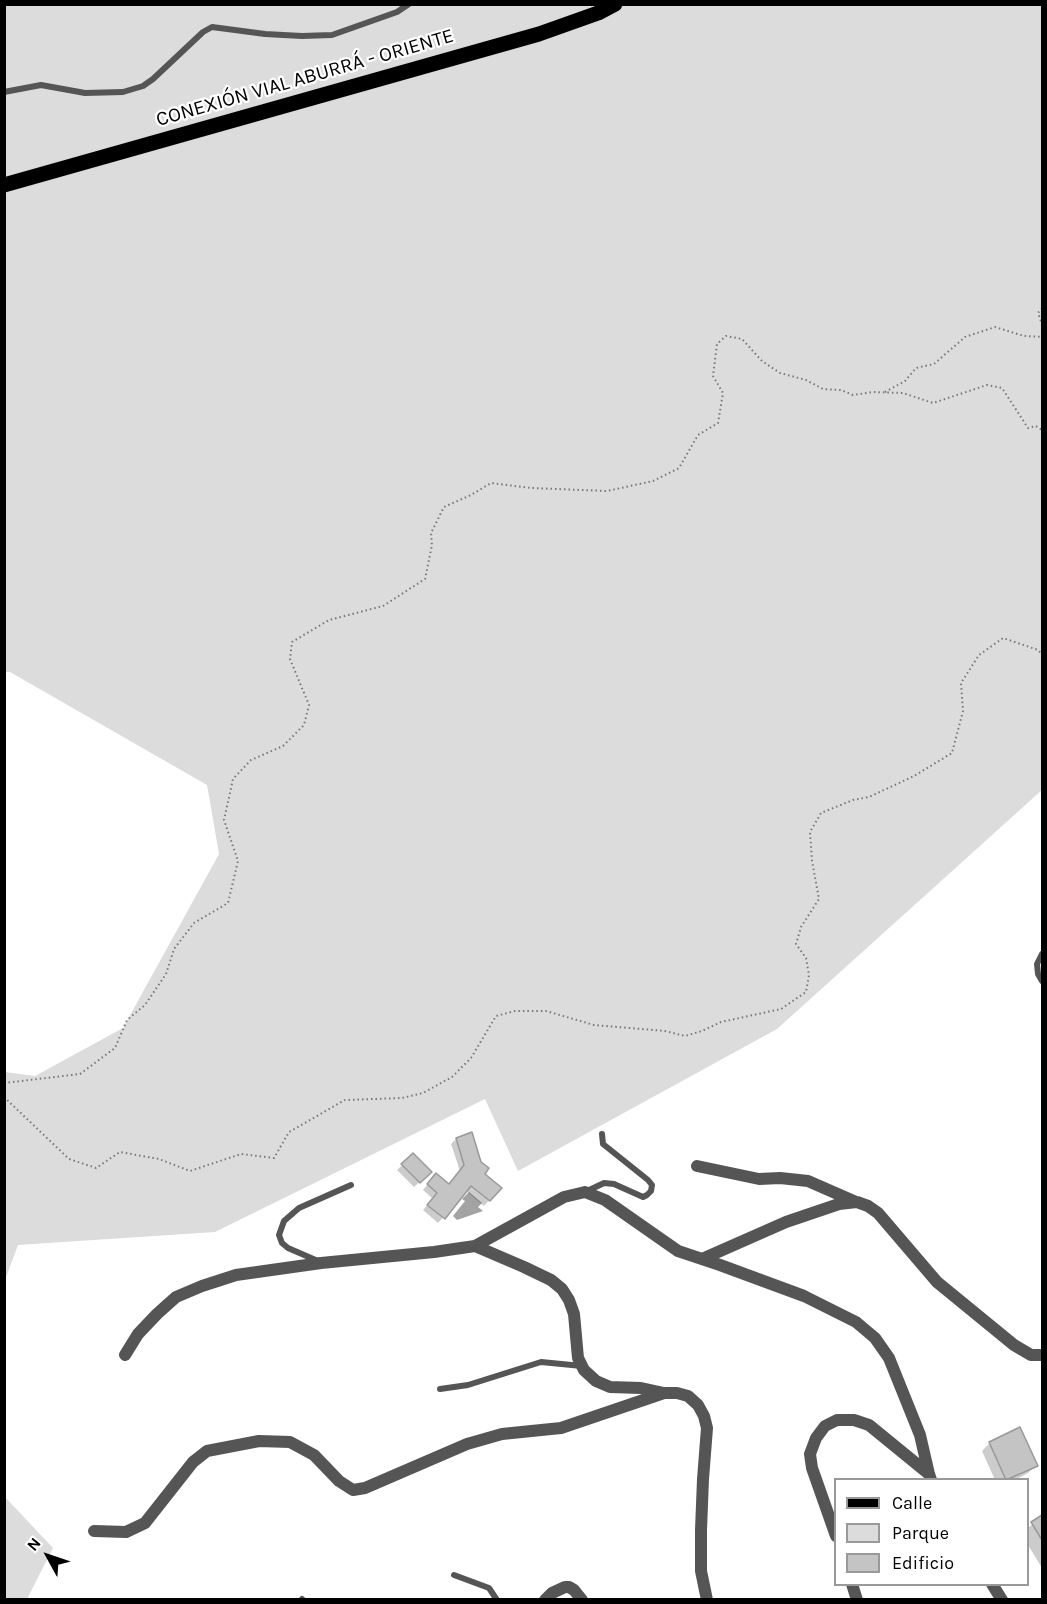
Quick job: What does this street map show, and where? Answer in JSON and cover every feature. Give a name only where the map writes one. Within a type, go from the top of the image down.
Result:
[{"type":"main road","name":"CONEXIÓN VIAL ABURRÁ - ORIENTE","points":[[4,185],[539,34],[598,13],[615,4]]},
{"type":"street","points":[[697,1166],[759,1179],[808,1180],[868,1206],[878,1213],[937,1282],[1014,1346],[1030,1355],[1042,1355]]},
{"type":"street","points":[[125,1355],[138,1334],[157,1314],[176,1297],[202,1286],[236,1275],[475,1246],[564,1197],[585,1192],[605,1200],[678,1251],[804,1296],[856,1322],[875,1338],[889,1358],[920,1435],[930,1477]]},
{"type":"street","points":[[702,1259],[786,1222],[839,1204],[857,1202]]},
{"type":"street","points":[[475,1246],[551,1280],[562,1289],[574,1314],[578,1358],[584,1370],[597,1381],[610,1387],[640,1388],[664,1394]]},
{"type":"street","points":[[94,1531],[126,1532],[145,1523],[194,1462],[207,1451],[259,1441],[290,1442],[314,1455],[339,1481],[353,1490],[365,1488],[467,1444],[502,1434],[561,1428],[664,1394],[678,1393],[688,1396],[698,1405],[707,1428],[701,1540],[701,1571],[707,1599]]},
{"type":"street","points":[[834,1530],[812,1468],[810,1454],[816,1438],[825,1426],[837,1420],[855,1420],[869,1425],[930,1477]]},
{"type":"street","points":[[993,1586],[1002,1599]]},
{"type":"street","points":[[545,1599],[552,1593],[569,1587],[582,1599]]},
{"type":"lane","points":[[4,92],[41,85],[85,93],[123,92],[143,86],[153,79],[203,32],[212,27],[265,34],[332,35],[397,12],[409,4]]},
{"type":"lane","points":[[1042,954],[1037,964],[1038,974],[1042,981]]},
{"type":"lane","points":[[585,1192],[604,1183],[614,1184],[643,1197],[651,1191],[652,1185],[648,1180],[603,1144],[602,1134]]},
{"type":"lane","points":[[321,1263],[282,1243],[279,1235],[284,1221],[300,1208],[351,1185]]},
{"type":"lane","points":[[440,1389],[468,1385],[541,1362],[582,1366]]},
{"type":"lane","points":[[454,1575],[489,1588],[497,1599]]},
{"type":"path","points":[[1042,308],[1038,313],[1042,324]]},
{"type":"path","points":[[884,392],[905,381],[916,368],[934,364],[965,337],[995,327],[1024,336],[1042,337]]},
{"type":"path","points":[[4,1083],[80,1074],[115,1048],[127,1020],[145,1005],[166,974],[174,949],[194,923],[228,903],[238,861],[224,820],[233,779],[251,760],[283,747],[304,724],[309,705],[290,659],[292,642],[328,620],[383,606],[425,579],[432,545],[431,533],[444,507],[491,483],[531,488],[607,491],[653,482],[678,468],[698,435],[718,423],[723,393],[713,376],[717,344],[726,336],[742,339],[762,361],[780,374],[806,380],[823,389],[841,390],[853,395],[873,392],[903,393],[933,404],[987,385],[1002,388],[1028,428],[1036,426],[1042,430]]},
{"type":"path","points":[[4,1097],[69,1159],[96,1168],[120,1152],[159,1159],[190,1171],[241,1154],[274,1158],[289,1132],[345,1100],[402,1098],[423,1093],[452,1077],[471,1058],[496,1016],[515,1011],[546,1011],[594,1025],[665,1031],[685,1036],[721,1022],[781,1009],[806,992],[809,975],[806,958],[796,944],[801,927],[819,899],[812,861],[810,832],[821,813],[852,800],[869,797],[914,776],[952,753],[963,711],[961,683],[979,655],[1003,638],[1038,650],[1042,654]]},
{"type":"green space","points":[[5,5],[1042,5],[1042,790],[777,1029],[518,1171],[485,1099],[215,1232],[18,1245],[5,1280],[5,1072],[35,1076],[123,1028],[219,854],[207,785],[10,672],[5,672]]},
{"type":"green space","points":[[5,1497],[53,1548],[27,1599],[5,1599]]},
{"type":"shaded area","points":[[469,1192],[482,1203],[478,1207],[483,1211],[457,1220],[453,1216],[465,1201],[462,1199]]},
{"type":"building","points":[[472,1132],[481,1162],[489,1168],[485,1174],[502,1188],[490,1201],[471,1186],[445,1219],[427,1205],[437,1193],[427,1184],[436,1173],[449,1184],[464,1165],[456,1138]]},
{"type":"building","points":[[413,1153],[432,1172],[420,1183],[401,1164]]},
{"type":"building","points":[[1020,1427],[1038,1466],[1011,1478],[1005,1478],[989,1442]]},
{"type":"building","points":[[1042,1515],[1042,1540],[1031,1522]]}]
